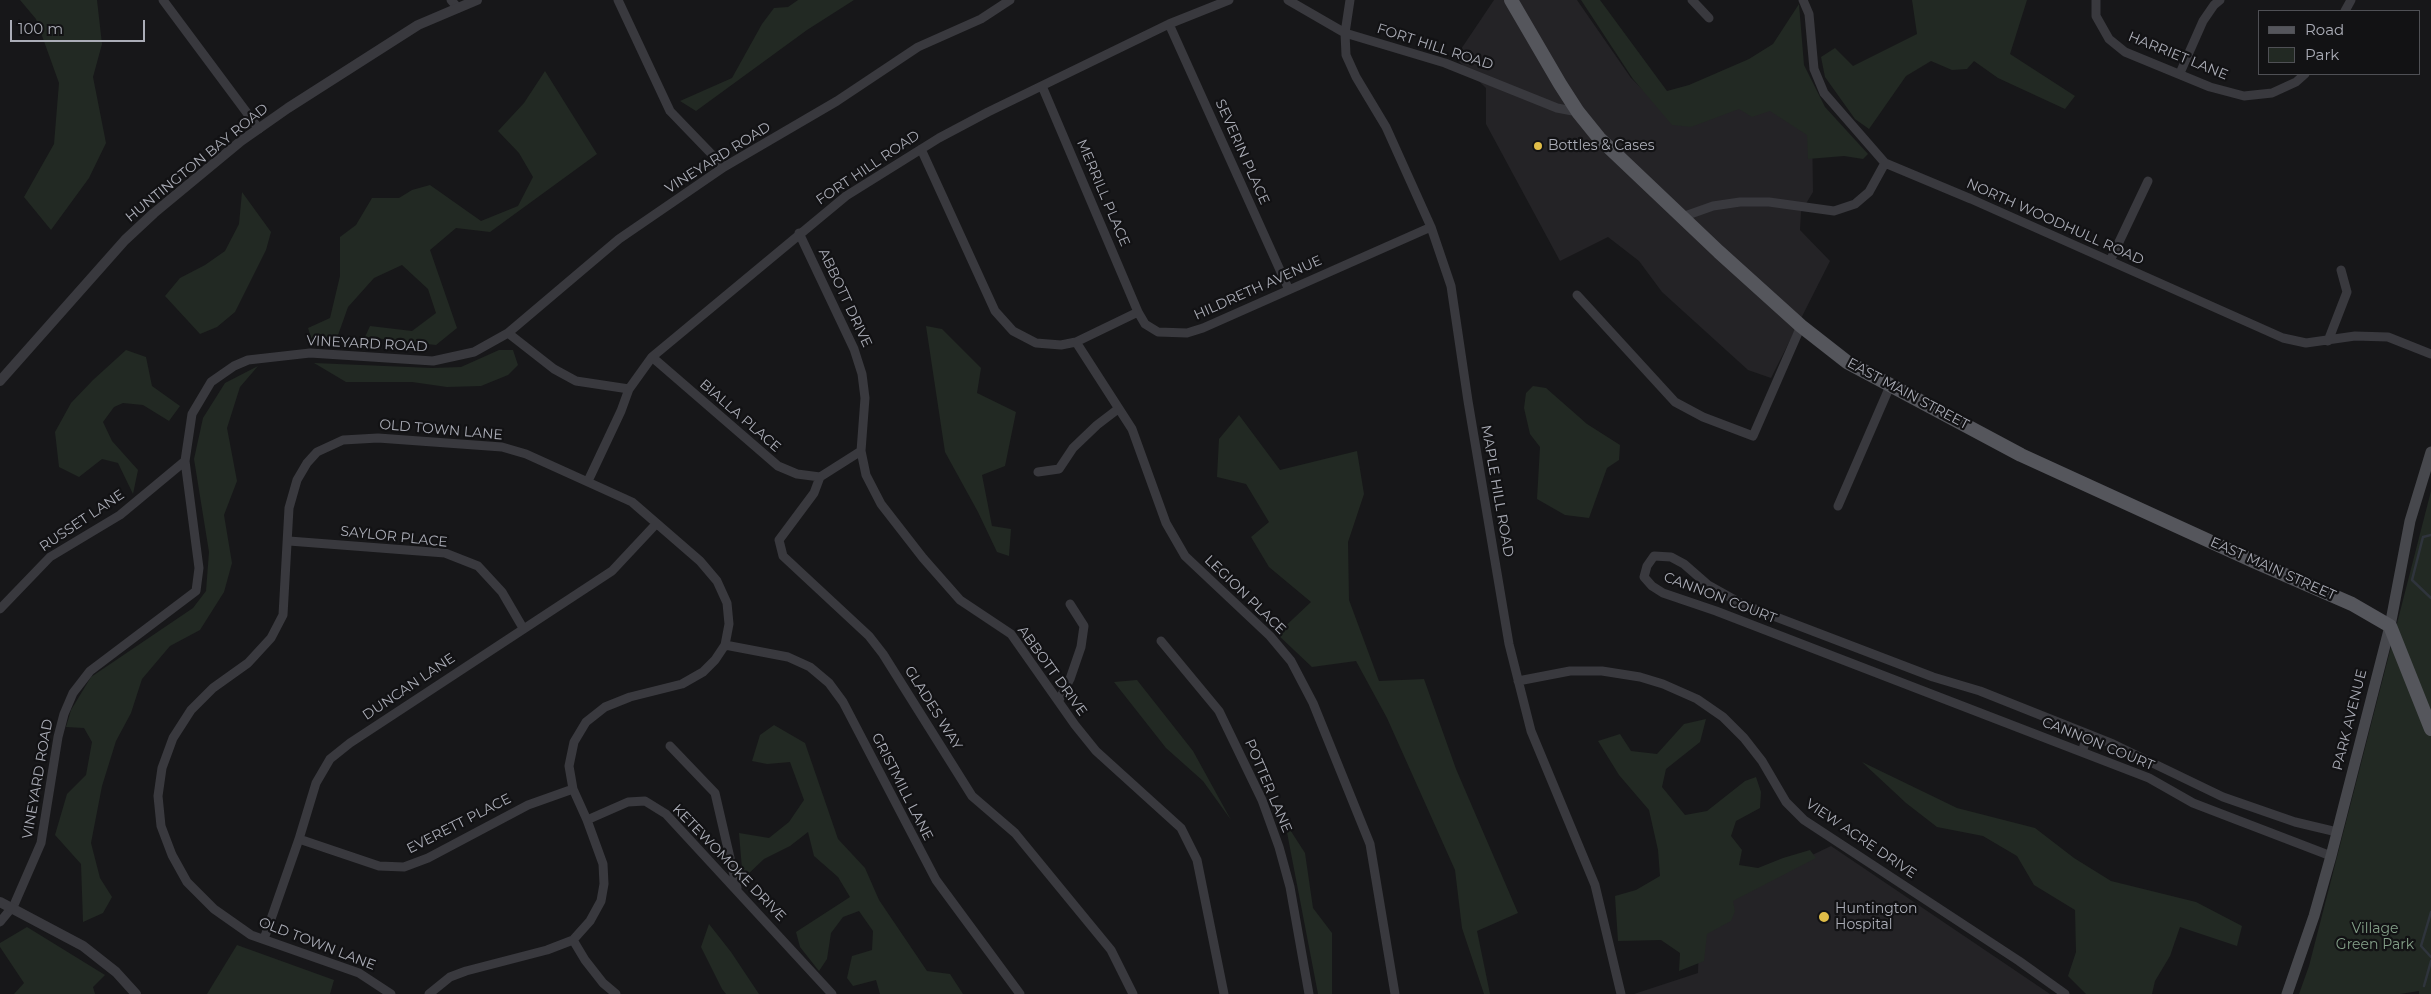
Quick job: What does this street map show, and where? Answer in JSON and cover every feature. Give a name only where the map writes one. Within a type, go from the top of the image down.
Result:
[{"type":"main road","name":"EAST MAIN STREET","points":[[1511,0],[1578,112],[1599,138],[1801,326],[1847,362],[2021,454],[2253,561],[2352,604],[2390,626]]},
{"type":"main road","name":"PARK AVENUE","points":[[2287,994],[2314,916],[2331,856],[2390,626],[2410,521],[2431,452]]},
{"type":"main road","points":[[2390,626],[2431,729]]},
{"type":"street","points":[[163,0],[259,128]]},
{"type":"street","name":"HUNTINGTON BAY ROAD","points":[[0,382],[125,240],[190,183],[259,128],[410,30],[454,4],[476,0]]},
{"type":"street","points":[[618,0],[670,112],[724,167]]},
{"type":"street","name":"VINEYARD ROAD","points":[[0,922],[12,909],[42,843],[58,738],[64,714],[73,693],[90,671],[196,591],[199,568],[185,461],[192,414],[211,382],[223,372],[248,360],[310,353],[433,361],[474,352],[508,333],[619,239],[724,167],[837,101],[918,47],[981,19],[1010,0]]},
{"type":"street","name":"FORT HILL ROAD","points":[[1288,0],[1344,32],[1445,62],[1557,108],[1578,112]]},
{"type":"street","name":"MAPLE HILL ROAD","points":[[1350,0],[1344,32],[1346,55],[1356,77],[1386,126],[1431,227],[1451,286],[1468,401],[1509,644],[1532,731],[1595,885],[1621,994]]},
{"type":"street","points":[[1692,0],[1709,18]]},
{"type":"street","points":[[1682,217],[1713,206],[1740,202],[1769,202],[1834,211],[1855,204],[1869,192],[1885,163],[1824,93],[1814,69],[1809,14],[1802,0]]},
{"type":"street","name":"HARRIET LANE","points":[[2096,0],[2096,16],[2109,39],[2125,52],[2210,87],[2244,96],[2272,93],[2296,82],[2304,75]]},
{"type":"street","points":[[2180,74],[2203,21],[2214,5],[2220,0]]},
{"type":"street","name":"FORT HILL ROAD","points":[[588,482],[629,388],[638,372],[652,357],[799,233],[846,196],[921,149],[1042,86],[1169,24],[1223,1]]},
{"type":"street","name":"SEVERIN PLACE","points":[[1169,24],[1289,290]]},
{"type":"street","name":"MERRILL PLACE","points":[[1042,86],[1138,312]]},
{"type":"street","points":[[921,149],[995,311],[1013,332],[1036,344],[1062,345],[1076,342],[1138,312]]},
{"type":"street","name":"NORTH WOODHULL ROAD","points":[[1885,163],[2283,338],[2306,343],[2355,336],[2388,337],[2431,354]]},
{"type":"street","points":[[2110,261],[2148,181]]},
{"type":"street","name":"HILDRETH AVENUE","points":[[1138,312],[1145,324],[1158,332],[1187,333],[1203,328],[1431,227]]},
{"type":"street","name":"ABBOTT DRIVE","points":[[799,233],[857,357],[864,398],[862,451],[866,475],[881,504],[923,558],[960,600],[1011,634],[1075,725],[1096,751],[1181,828],[1197,860],[1224,994]]},
{"type":"street","points":[[2328,341],[2347,292],[2341,270]]},
{"type":"street","points":[[1577,295],[1675,402],[1703,417],[1753,436],[1801,326]]},
{"type":"street","points":[[508,333],[554,369],[576,381],[629,388]]},
{"type":"street","name":"LEGION PLACE","points":[[1076,342],[1132,430],[1166,523],[1185,556],[1270,636],[1291,661],[1313,703],[1370,844],[1395,994]]},
{"type":"street","name":"BIALLA PLACE","points":[[652,357],[778,466],[797,474],[820,478]]},
{"type":"street","points":[[1838,506],[1890,386]]},
{"type":"street","points":[[1038,472],[1059,469],[1074,448],[1091,430],[1118,409]]},
{"type":"street","name":"OLD TOWN LANE","points":[[391,994],[359,973],[251,935],[214,909],[186,882],[172,855],[161,826],[158,796],[162,768],[173,738],[191,710],[213,688],[248,663],[271,638],[283,615],[289,541],[289,508],[297,480],[307,463],[317,452],[343,440],[378,438],[502,447],[526,454],[632,502],[700,561],[717,581],[728,610],[729,624],[726,644]]},
{"type":"street","points":[[820,478],[862,451]]},
{"type":"street","name":"RUSSET LANE","points":[[0,609],[50,557],[120,515],[185,461]]},
{"type":"street","name":"GLADES WAY","points":[[820,478],[814,493],[779,540],[783,556],[869,636],[883,654],[972,796],[1015,833],[1111,950],[1133,994]]},
{"type":"street","name":"DUNCAN LANE","points":[[264,939],[299,839],[316,783],[330,759],[350,743],[612,571],[656,524]]},
{"type":"street","name":"SAYLOR PLACE","points":[[289,541],[445,554],[478,566],[502,592],[523,628]]},
{"type":"street","name":"CANNON COURT","points":[[2331,856],[2248,822],[2194,803],[2149,778],[1777,634],[1663,593],[1652,586],[1644,577],[1647,566],[1654,556],[1671,557],[1684,564],[1708,585],[1742,604],[1942,680],[1980,691],[2088,734],[2223,797],[2295,822],[2337,832]]},
{"type":"street","points":[[1059,700],[1070,679],[1081,647],[1084,626],[1070,604]]},
{"type":"street","points":[[1777,634],[1783,619]]},
{"type":"street","name":"POTTER LANE","points":[[1161,641],[1219,711],[1262,800],[1279,847],[1290,887],[1309,994]]},
{"type":"street","points":[[429,994],[450,977],[466,971],[547,950],[573,940],[601,902],[604,884],[602,864],[587,820],[573,789],[569,766],[574,742],[586,722],[605,707],[630,697],[682,684],[703,672],[715,660],[726,644]]},
{"type":"street","name":"GRISTMILL LANE","points":[[726,644],[800,662],[810,667],[829,683],[848,713],[936,880],[1020,994]]},
{"type":"street","name":"VIEW ACRE DRIVE","points":[[1518,681],[1570,670],[1602,670],[1640,676],[1697,700],[1723,717],[1744,738],[1762,761],[1786,802],[1804,820],[2019,961],[2065,994]]},
{"type":"street","points":[[1938,696],[1942,680]]},
{"type":"street","points":[[2082,752],[2088,734]]},
{"type":"street","points":[[670,746],[715,792],[737,889]]},
{"type":"street","points":[[2169,789],[2175,774]]},
{"type":"street","name":"EVERETT PLACE","points":[[299,839],[379,866],[404,867],[428,858],[528,805],[573,789]]},
{"type":"street","name":"KETEWOMOKE DRIVE","points":[[587,820],[628,802],[644,801],[666,814],[832,994]]},
{"type":"street","points":[[2248,822],[2251,807]]},
{"type":"street","points":[[0,902],[83,946],[116,972],[136,994]]},
{"type":"street","points":[[573,940],[603,984],[616,994]]},
{"type":"shaded area","points":[[1494,0],[1577,0],[1631,78],[1675,122],[1723,101],[1765,105],[1812,125],[1813,192],[1801,212],[1800,230],[1830,261],[1771,378],[1748,370],[1662,292],[1639,261],[1608,237],[1560,261],[1486,124],[1486,88],[1455,58]]},
{"type":"shaded area","name":"Huntington Hospital","points":[[1831,846],[2050,994],[1634,994],[1698,973],[1699,938],[1726,896]]},
{"type":"green space","points":[[20,0],[97,0],[102,44],[93,77],[106,143],[89,178],[51,230],[24,197],[54,144],[59,83],[36,19]]},
{"type":"green space","points":[[798,0],[854,0],[807,30],[696,111],[680,101],[732,78],[762,24],[774,8],[788,7]]},
{"type":"green space","points":[[1581,0],[1600,0],[1667,91],[1689,85],[1749,59],[1773,44],[1799,4],[1804,65],[1825,107],[1868,154],[1863,159],[1844,156],[1808,159],[1807,135],[1770,111],[1752,117],[1739,109],[1691,127],[1672,125],[1633,79]]},
{"type":"green space","points":[[1912,0],[2027,0],[2010,54],[2075,96],[2065,109],[1998,78],[1974,61],[1967,69],[1952,70],[1931,61],[1906,76],[1869,129],[1855,119],[1825,77],[1821,57],[1835,48],[1853,66],[1917,34]]},
{"type":"green space","points":[[545,71],[597,154],[490,232],[456,228],[430,250],[457,328],[436,345],[365,337],[370,326],[412,331],[436,313],[428,289],[402,265],[374,278],[348,307],[337,338],[313,344],[308,328],[330,318],[340,276],[340,237],[356,225],[372,198],[399,198],[412,190],[430,185],[481,221],[518,206],[533,177],[519,153],[498,131],[524,103]]},
{"type":"green space","points":[[242,192],[271,232],[266,250],[235,312],[217,327],[200,334],[165,296],[180,278],[205,265],[225,251],[239,224]]},
{"type":"green space","points":[[926,326],[942,329],[981,368],[977,393],[1016,412],[1005,466],[982,475],[992,526],[1011,529],[1009,556],[997,552],[978,512],[945,452]]},
{"type":"green space","points":[[126,350],[146,357],[152,386],[180,406],[169,421],[143,405],[123,403],[114,407],[103,422],[112,441],[138,470],[133,494],[118,463],[102,459],[79,477],[59,467],[55,432],[71,403]]},
{"type":"green space","points":[[499,350],[513,350],[518,365],[508,375],[481,386],[447,387],[412,382],[346,382],[314,363],[432,368],[461,367]]},
{"type":"green space","points":[[258,366],[240,387],[227,428],[237,481],[224,515],[232,563],[224,592],[200,630],[170,646],[142,679],[131,713],[116,741],[102,786],[91,843],[100,878],[112,897],[103,913],[83,922],[81,864],[55,835],[67,794],[86,775],[92,742],[84,728],[66,727],[71,710],[91,677],[193,608],[206,591],[209,552],[194,459],[203,418],[225,383]]},
{"type":"green space","points":[[1533,386],[1546,388],[1587,424],[1620,445],[1619,460],[1607,468],[1589,518],[1565,515],[1537,499],[1540,447],[1530,434],[1524,408],[1526,393]]},
{"type":"green space","points":[[1239,415],[1280,470],[1357,451],[1364,494],[1348,542],[1349,600],[1379,681],[1424,679],[1456,769],[1518,913],[1477,931],[1490,994],[1484,994],[1462,928],[1455,870],[1387,718],[1356,661],[1312,667],[1277,634],[1311,602],[1269,567],[1251,537],[1269,522],[1246,484],[1217,477],[1219,439]]},
{"type":"green space","name":"Village Green Park","points":[[2431,491],[2431,994],[2419,994],[2419,991],[2400,994],[2299,994],[2309,966]]},
{"type":"green space","points":[[1137,680],[1193,751],[1231,820],[1203,781],[1166,748],[1114,682]]},
{"type":"green space","points":[[1706,719],[1700,742],[1666,769],[1662,787],[1685,815],[1707,811],[1745,781],[1756,777],[1761,792],[1760,808],[1736,821],[1731,836],[1742,850],[1739,865],[1758,868],[1810,850],[1816,858],[1733,901],[1735,911],[1731,921],[1707,934],[1704,961],[1679,971],[1680,953],[1661,940],[1618,941],[1615,896],[1636,890],[1660,876],[1658,850],[1649,810],[1619,775],[1598,741],[1620,734],[1631,751],[1657,754],[1684,724]]},
{"type":"green space","points":[[774,725],[805,743],[838,839],[865,868],[879,900],[927,971],[950,974],[963,994],[880,994],[876,980],[853,986],[847,978],[852,956],[872,950],[873,931],[859,911],[843,917],[831,933],[827,959],[819,971],[800,947],[796,932],[850,897],[838,877],[814,856],[808,832],[790,846],[764,859],[746,876],[742,869],[739,833],[769,838],[789,822],[804,800],[790,762],[767,764],[752,761],[760,735]]},
{"type":"green space","points":[[1862,762],[1957,808],[2035,828],[2074,858],[2111,881],[2196,902],[2242,926],[2237,946],[2180,927],[2170,956],[2155,981],[2152,994],[2086,994],[2068,976],[2076,952],[2075,910],[2034,885],[2017,856],[1983,836],[1937,827],[1906,803]]},
{"type":"green space","points":[[1285,822],[1305,853],[1313,908],[1332,933],[1332,994],[1318,994]]},
{"type":"green space","points":[[709,924],[731,952],[759,994],[726,994],[722,989],[701,947]]},
{"type":"green space","points":[[27,927],[105,975],[93,987],[95,994],[14,994],[24,983],[0,947],[0,943]]},
{"type":"green space","points":[[237,945],[334,980],[330,994],[207,994]]},
{"type":"waterway","points":[[2431,535],[2423,537],[2412,580],[2431,598]]},
{"type":"waterway","points":[[2431,912],[2421,946],[2431,957]]},
{"type":"waterway","points":[[2424,986],[2431,961]]},
{"type":"place","name":"Bottles & Cases","points":[[1538,146]]},
{"type":"place","name":"Huntington Hospital","points":[[1824,917]]}]
